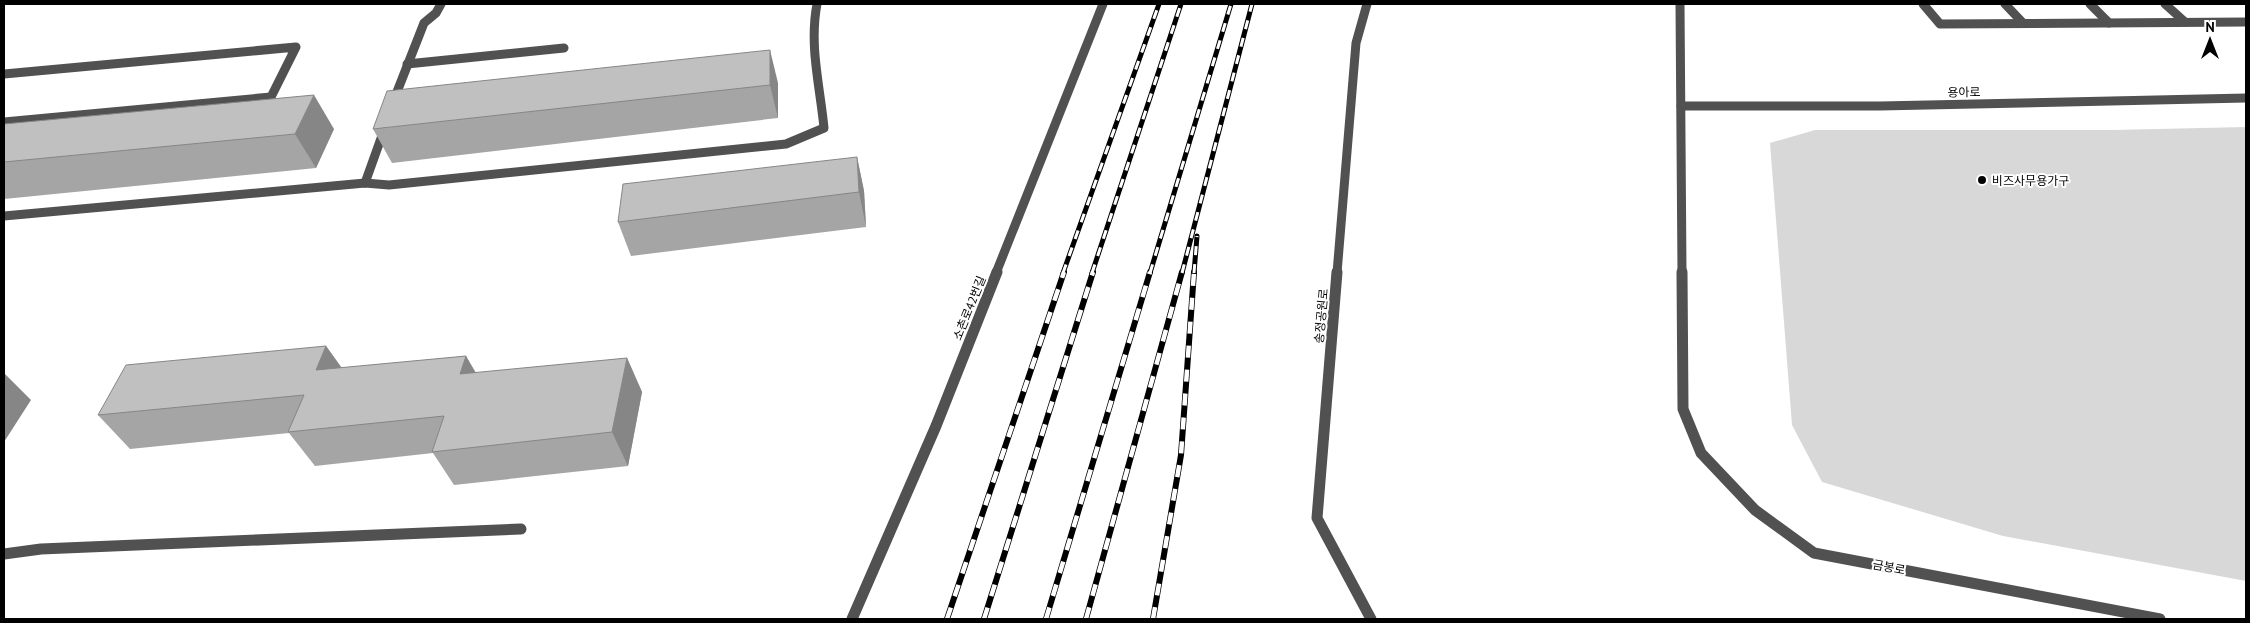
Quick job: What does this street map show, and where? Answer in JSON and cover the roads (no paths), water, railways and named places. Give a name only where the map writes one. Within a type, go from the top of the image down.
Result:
[{"type":"street","points":[[391,110],[424,23],[436,13],[441,4]]},
{"type":"street","points":[[4,216],[365,183],[389,186],[786,144],[824,128],[822,96],[812,38],[818,4]]},
{"type":"street","name":"소촌로42번길","points":[[852,619],[936,426],[1103,4]]},
{"type":"street","name":"송정공원로","points":[[1367,4],[1356,43],[1318,518],[1371,619]]},
{"type":"street","points":[[1680,4],[1681,106]]},
{"type":"street","points":[[1923,4],[1940,24],[2246,22]]},
{"type":"street","points":[[2005,4],[2023,23]]},
{"type":"street","points":[[2090,4],[2109,23]]},
{"type":"street","points":[[2165,4],[2186,22]]},
{"type":"street","points":[[4,74],[296,47],[271,97],[4,122]]},
{"type":"street","points":[[407,64],[564,48]]},
{"type":"street","name":"용아로","points":[[1681,106],[1889,106],[2246,98]]},
{"type":"street","name":"금봉로","points":[[1681,106],[1683,409],[1701,453],[1755,510],[1814,553],[2160,619]]},
{"type":"street","points":[[365,183],[388,119]]},
{"type":"street","points":[[4,554],[51,549],[521,529]]},
{"type":"railway","points":[[1063,273],[1159,4]]},
{"type":"railway","points":[[1092,273],[1181,4]]},
{"type":"railway","points":[[1150,273],[1231,4]]},
{"type":"railway","points":[[1182,273],[1252,4]]},
{"type":"railway","points":[[1194,273],[1197,236]]},
{"type":"railway","points":[[947,619],[1064,272]]},
{"type":"railway","points":[[984,619],[1093,272]]},
{"type":"railway","points":[[1046,619],[1150,272]]},
{"type":"railway","points":[[1086,619],[1182,272]]},
{"type":"railway","points":[[1153,619],[1181,455],[1194,272]]},
{"type":"place","name":"비즈사무용가구","points":[[1982,180]]}]
